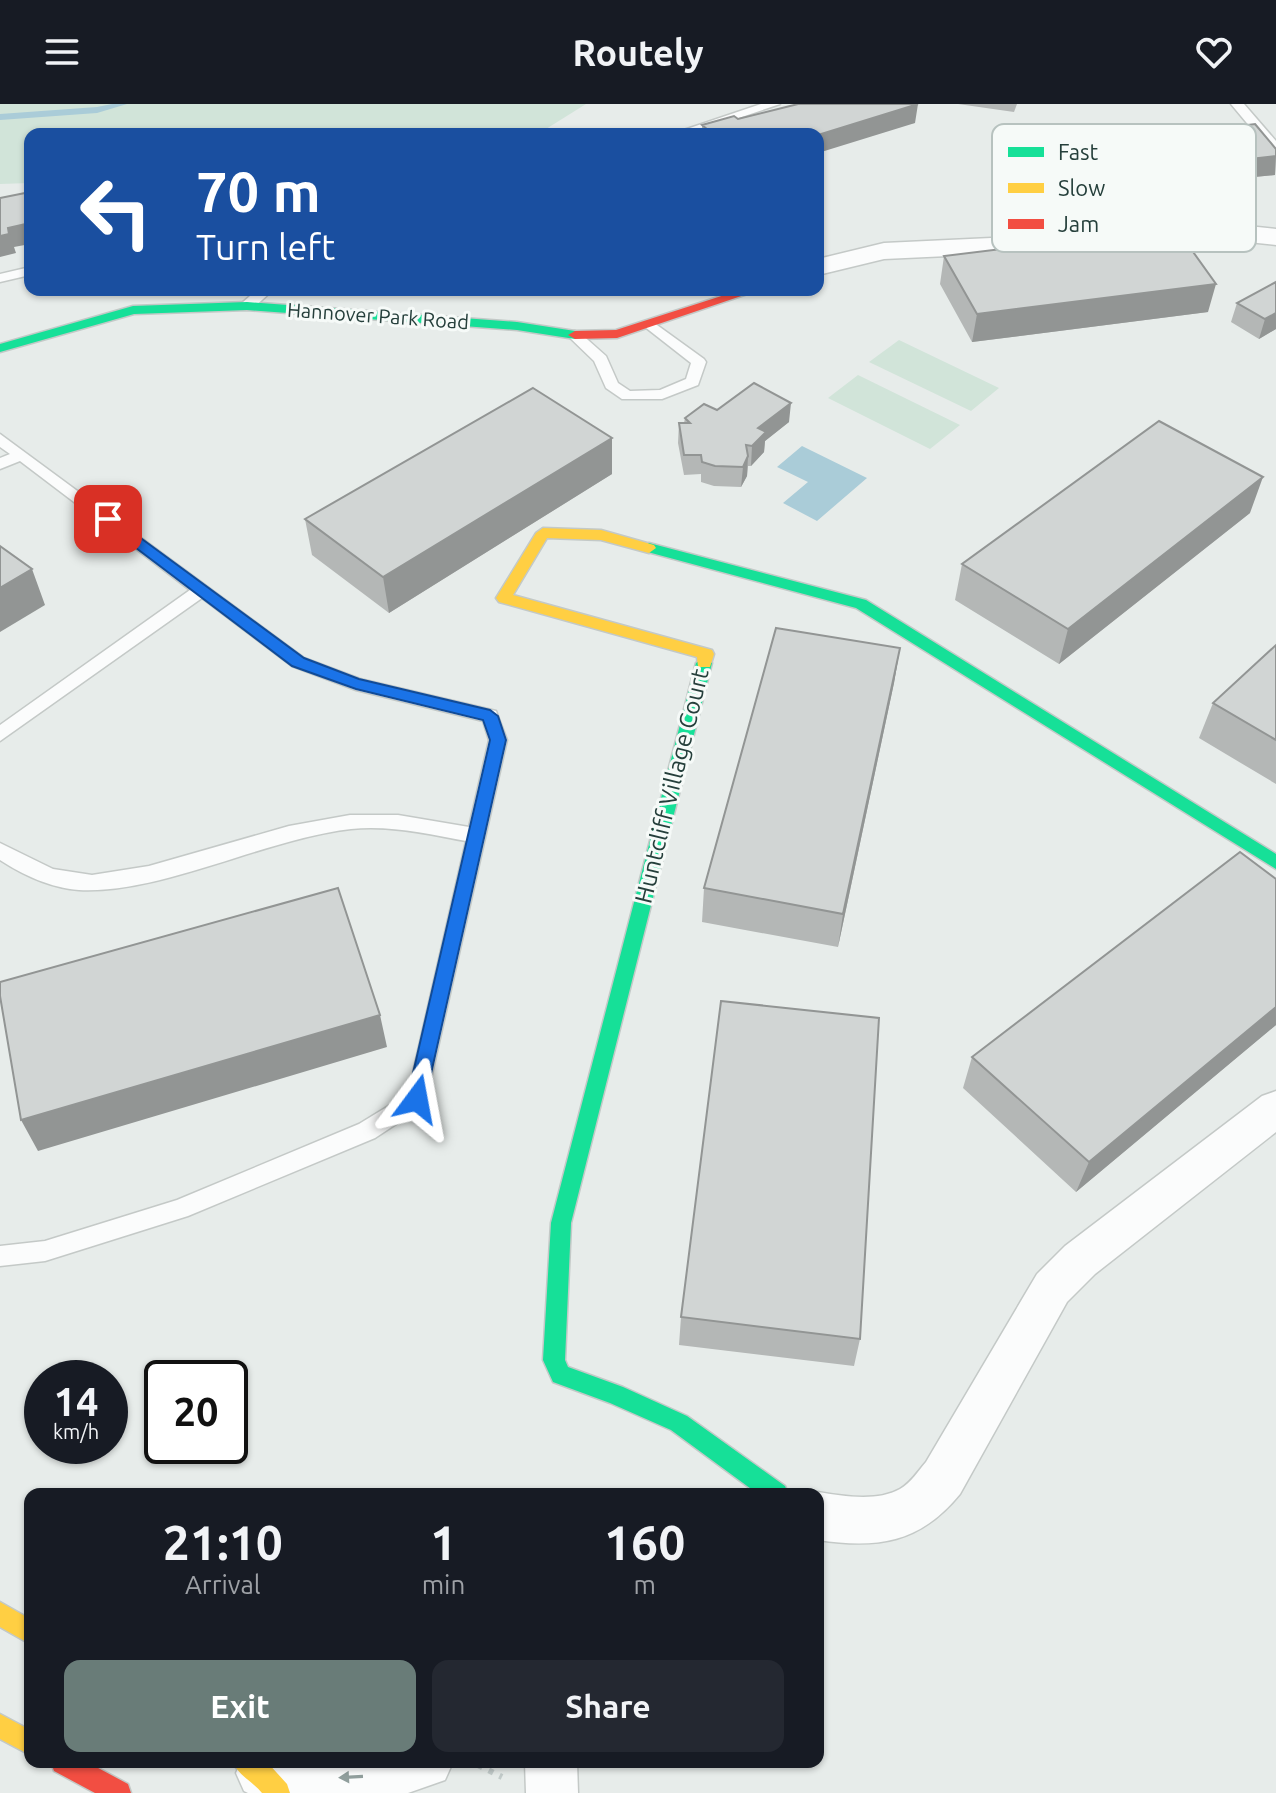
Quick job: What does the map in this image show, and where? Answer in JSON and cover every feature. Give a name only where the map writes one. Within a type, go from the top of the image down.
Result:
[{"type":"street","points":[[1256,235],[1276,237]]},
{"type":"street","points":[[824,266],[884,251],[992,246]]},
{"type":"street","name":"Hannover Park Road","points":[[0,348],[133,310],[247,306],[517,326],[574,335],[617,334],[735,296]]},
{"type":"street","name":"Huntcliff Village Court","points":[[763,1488],[709,1442],[679,1423],[615,1394],[561,1375],[554,1360],[561,1223],[706,654],[504,598],[543,533],[601,535],[861,604],[1276,862]]},
{"type":"street","points":[[824,1517],[850,1522],[885,1519],[919,1505],[943,1478],[1052,1288],[1080,1260],[1276,1108]]},
{"type":"street","points":[[0,1614],[24,1628]]},
{"type":"street","points":[[0,1726],[24,1740]]},
{"type":"street","points":[[74,1768],[119,1793]]},
{"type":"street","points":[[262,1776],[319,1779],[377,1776],[406,1768]]},
{"type":"street","points":[[551,1768],[552,1793]]},
{"type":"lane","points":[[697,128],[774,104]]},
{"type":"lane","points":[[1237,104],[1254,124]]},
{"type":"lane","points":[[1256,126],[1276,149]]},
{"type":"lane","points":[[0,278],[24,272]]},
{"type":"lane","points":[[247,306],[259,296]]},
{"type":"lane","points":[[574,335],[601,359],[611,385],[627,396],[662,394],[693,382],[699,362],[650,324]]},
{"type":"lane","points":[[0,439],[298,662],[356,684],[490,716],[498,740],[417,1099],[367,1131],[180,1209],[45,1251],[0,1256]]},
{"type":"lane","points":[[0,464],[21,455]]},
{"type":"lane","points":[[0,734],[203,589]]},
{"type":"lane","points":[[0,850],[11,859],[52,877],[79,882],[144,875],[301,830],[354,821],[394,821],[476,836]]},
{"type":"green space","points":[[0,104],[586,104],[548,128],[24,128],[24,183],[0,184]]},
{"type":"green space","points":[[899,340],[999,388],[971,411],[869,362]]},
{"type":"green space","points":[[858,375],[960,425],[930,449],[828,398]]},
{"type":"water","points":[[802,446],[867,478],[817,521],[783,503],[808,482],[777,467]]},
{"type":"building","points":[[798,104],[918,104],[824,133],[824,128],[706,128],[702,125],[734,116],[738,119]]},
{"type":"building","points":[[1256,125],[1276,149],[1276,156],[1256,158]]},
{"type":"building","points":[[24,193],[24,224],[8,228],[9,234],[0,236],[0,198]]},
{"type":"building","points":[[992,250],[1193,252],[1216,284],[977,314],[944,256]]},
{"type":"building","points":[[1276,282],[1276,313],[1265,319],[1237,303]]},
{"type":"building","points":[[754,383],[791,403],[758,428],[766,432],[752,446],[746,445],[748,456],[743,467],[715,466],[702,462],[701,455],[684,455],[679,423],[690,423],[685,418],[704,404],[717,410]]},
{"type":"building","points":[[533,388],[612,438],[383,577],[305,519]]},
{"type":"building","points":[[1159,421],[1263,477],[1068,629],[962,564]]},
{"type":"building","points":[[0,546],[32,569],[0,588]]},
{"type":"building","points":[[776,628],[900,648],[843,914],[704,888]]},
{"type":"building","points":[[1276,645],[1276,740],[1213,703]]},
{"type":"building","points":[[1240,852],[1276,879],[1276,1007],[1089,1162],[972,1057]]},
{"type":"building","points":[[338,888],[380,1015],[21,1120],[0,982]]},
{"type":"building","points":[[721,1001],[879,1018],[860,1339],[681,1317]]},
{"type":"waterway","points":[[0,117],[97,110],[123,104]]},
{"type":"traffic: fast","points":[[0,348],[133,310],[247,306],[517,326],[575,335]]},
{"type":"traffic: fast","points":[[649,548],[861,604],[1276,862]]},
{"type":"traffic: fast","points":[[704,663],[561,1223],[554,1360],[561,1375],[615,1394],[679,1423],[769,1488]]},
{"type":"traffic: slow","points":[[649,548],[601,535],[543,533],[504,598],[706,654],[704,663]]},
{"type":"traffic: slow","points":[[0,1614],[24,1628]]},
{"type":"traffic: slow","points":[[0,1726],[24,1740]]},
{"type":"traffic: slow","points":[[254,1768],[278,1793]]},
{"type":"traffic: jam","points":[[575,335],[617,334],[734,296]]},
{"type":"traffic: jam","points":[[74,1768],[119,1793]]},
{"type":"route","points":[[108,519],[298,662],[356,684],[490,716],[498,740],[417,1099]]}]
